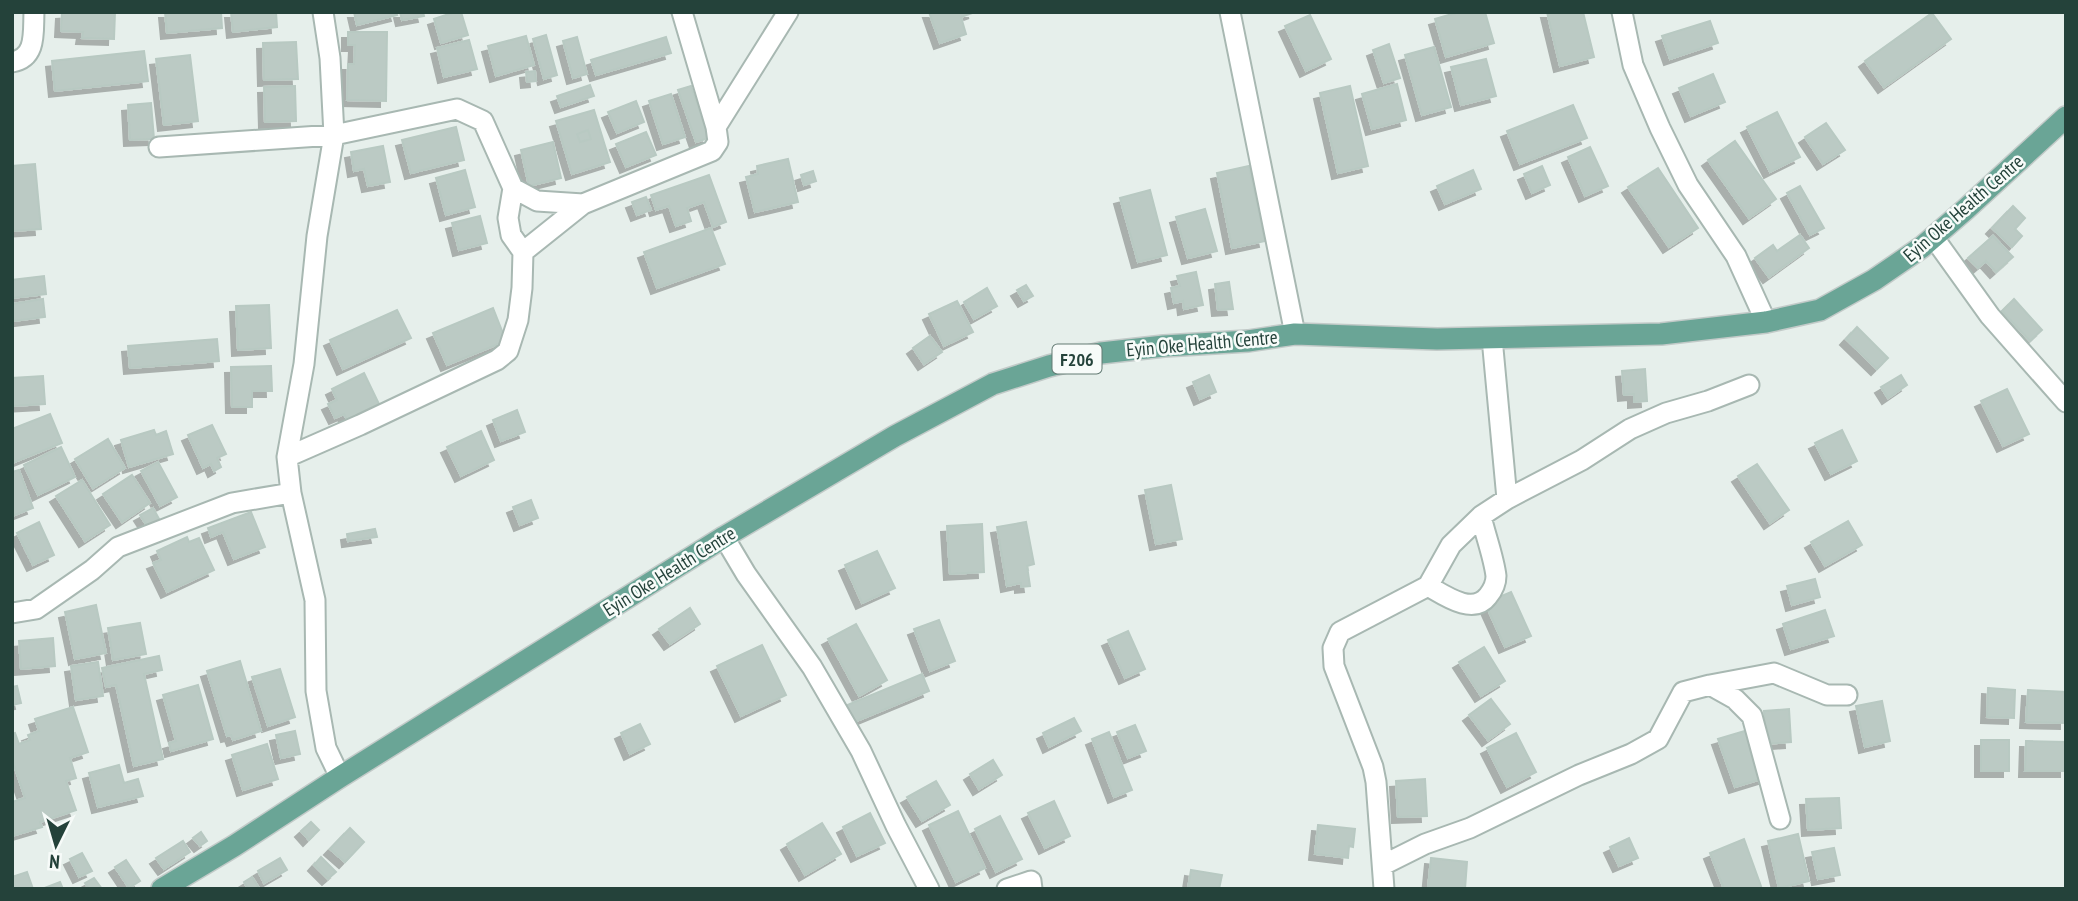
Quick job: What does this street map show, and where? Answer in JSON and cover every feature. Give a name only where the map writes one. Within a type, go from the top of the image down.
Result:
[{"type":"main road","name":"Eyin Oke Health Centre","points":[[162,889],[724,537],[895,436],[993,384],[1101,353],[1248,341],[1295,334],[1437,339],[1661,334],[1766,323],[1820,310],[1874,280],[1934,238],[2066,117]]},
{"type":"street","points":[[12,62],[19,61],[28,54],[33,44],[34,12]]},
{"type":"street","points":[[323,12],[330,58],[334,135],[317,236],[304,364],[287,457],[291,493],[315,600],[316,691],[326,748],[340,776]]},
{"type":"street","points":[[523,252],[583,204],[712,151],[718,142],[682,12]]},
{"type":"street","points":[[716,127],[788,12]]},
{"type":"street","points":[[1230,12],[1295,334]]},
{"type":"street","points":[[1622,12],[1633,65],[1660,128],[1688,185],[1736,256],[1766,323]]},
{"type":"street","points":[[159,147],[334,135],[457,109],[483,121],[513,188],[508,218],[511,235],[523,252],[522,288],[518,320],[508,351],[497,360],[287,457]]},
{"type":"street","points":[[513,188],[537,201],[583,204]]},
{"type":"street","points":[[1934,238],[1990,316],[2066,402]]},
{"type":"street","points":[[1492,338],[1507,499]]},
{"type":"street","points":[[1384,889],[1373,767],[1334,666],[1333,648],[1340,632],[1428,586],[1451,545],[1480,516],[1507,499],[1582,460],[1630,429],[1666,413],[1749,385]]},
{"type":"street","points":[[12,614],[36,609],[92,570],[118,547],[232,503],[291,493]]},
{"type":"street","points":[[1428,586],[1469,605],[1485,600],[1494,588],[1496,576],[1480,516]]},
{"type":"street","points":[[724,537],[746,574],[811,667],[861,751],[929,889]]},
{"type":"street","points":[[1383,866],[1425,844],[1470,828],[1658,739],[1683,692],[1774,673],[1827,695],[1847,695]]},
{"type":"street","points":[[1710,685],[1735,699],[1752,716],[1780,818]]},
{"type":"street","points":[[1007,889],[1031,881],[1032,889]]},
{"type":"building","points":[[115,12],[114,39],[82,38],[83,32],[61,31],[62,13]]},
{"type":"building","points":[[165,12],[221,12],[222,28],[167,33]]},
{"type":"building","points":[[231,12],[276,12],[277,27],[233,32]]},
{"type":"building","points":[[354,12],[396,12],[397,15],[357,25]]},
{"type":"building","points":[[400,12],[423,12],[424,16],[402,20]]},
{"type":"building","points":[[461,12],[468,35],[441,43],[434,19]]},
{"type":"building","points":[[929,12],[975,12],[961,17],[966,34],[940,43]]},
{"type":"building","points":[[1459,12],[1485,12],[1494,43],[1446,57],[1435,19]]},
{"type":"building","points":[[1547,12],[1583,12],[1594,57],[1560,66]]},
{"type":"building","points":[[1932,13],[1951,39],[1884,87],[1865,61]]},
{"type":"building","points":[[1310,15],[1331,59],[1306,71],[1285,26]]},
{"type":"building","points":[[1710,21],[1718,43],[1670,59],[1662,36]]},
{"type":"building","points":[[348,32],[387,32],[386,101],[347,100],[348,64],[354,64],[355,45],[348,45]]},
{"type":"building","points":[[546,35],[557,75],[544,79],[533,39]]},
{"type":"building","points":[[526,36],[534,65],[496,76],[488,46]]},
{"type":"building","points":[[577,37],[587,74],[573,78],[563,41]]},
{"type":"building","points":[[666,37],[671,53],[596,75],[591,60]]},
{"type":"building","points":[[469,40],[477,69],[444,77],[437,48]]},
{"type":"building","points":[[296,42],[298,79],[264,80],[263,43]]},
{"type":"building","points":[[1389,44],[1400,78],[1384,83],[1373,50]]},
{"type":"building","points":[[1434,47],[1451,107],[1422,115],[1405,55]]},
{"type":"building","points":[[144,51],[148,81],[55,91],[52,61]]},
{"type":"building","points":[[190,55],[198,121],[164,125],[156,59]]},
{"type":"building","points":[[1486,59],[1496,96],[1461,105],[1451,67]]},
{"type":"building","points":[[535,71],[536,81],[527,82],[526,72]]},
{"type":"building","points":[[1713,74],[1725,102],[1691,116],[1679,88]]},
{"type":"building","points":[[1397,84],[1406,120],[1372,129],[1362,94]]},
{"type":"building","points":[[590,85],[594,96],[561,107],[557,96]]},
{"type":"building","points":[[295,86],[296,121],[265,122],[264,87]]},
{"type":"building","points":[[691,86],[709,138],[696,142],[678,90]]},
{"type":"building","points":[[1350,86],[1368,166],[1338,173],[1320,93]]},
{"type":"building","points":[[671,94],[685,137],[663,144],[649,101]]},
{"type":"building","points":[[636,101],[644,122],[617,133],[608,112]]},
{"type":"building","points":[[151,103],[154,139],[130,140],[128,105]]},
{"type":"building","points":[[1573,105],[1587,138],[1520,164],[1507,131]]},
{"type":"building","points":[[594,110],[610,162],[572,174],[556,121]],"holes":[[[588,130],[591,139],[580,142],[577,134]]]},
{"type":"building","points":[[1777,112],[1800,157],[1770,172],[1747,127]]},
{"type":"building","points":[[1826,123],[1845,150],[1823,164],[1805,137]]},
{"type":"building","points":[[456,127],[464,160],[411,173],[402,140]]},
{"type":"building","points":[[588,130],[591,139],[580,142],[577,134]]},
{"type":"building","points":[[646,132],[656,155],[626,167],[616,144]]},
{"type":"building","points":[[1735,141],[1776,199],[1749,218],[1708,160]]},
{"type":"building","points":[[553,142],[561,178],[529,186],[521,150]]},
{"type":"building","points":[[383,146],[390,182],[368,186],[364,169],[354,171],[351,152]]},
{"type":"building","points":[[1590,147],[1608,186],[1585,196],[1568,157]]},
{"type":"building","points":[[788,159],[798,202],[755,212],[746,177],[758,174],[757,166]]},
{"type":"building","points":[[35,164],[41,229],[12,231],[12,166]]},
{"type":"building","points":[[1249,166],[1265,241],[1232,248],[1217,173]]},
{"type":"building","points":[[1542,166],[1550,185],[1532,193],[1524,174]]},
{"type":"building","points":[[1658,168],[1698,228],[1669,247],[1628,187]]},
{"type":"building","points":[[465,170],[475,207],[446,215],[436,178]]},
{"type":"building","points":[[1473,170],[1481,189],[1445,204],[1437,186]]},
{"type":"building","points":[[813,171],[816,181],[804,185],[801,175]]},
{"type":"building","points":[[709,175],[726,222],[713,227],[704,202],[687,208],[691,221],[676,226],[669,206],[656,210],[651,195]]},
{"type":"building","points":[[1800,186],[1824,228],[1810,235],[1787,193]]},
{"type":"building","points":[[1150,190],[1167,255],[1138,262],[1120,198]]},
{"type":"building","points":[[646,197],[651,210],[637,215],[632,202]]},
{"type":"building","points":[[2013,206],[2025,218],[2015,229],[2022,236],[2012,247],[1992,228]]},
{"type":"building","points":[[1205,209],[1217,251],[1188,258],[1176,217]]},
{"type":"building","points":[[480,216],[487,243],[459,250],[452,223]]},
{"type":"building","points":[[711,228],[725,264],[657,288],[644,252]]},
{"type":"building","points":[[1800,235],[1809,248],[1769,277],[1755,258],[1773,245],[1777,251]]},
{"type":"building","points":[[1993,236],[2013,257],[1996,272],[1986,261],[1978,268],[1968,258]]},
{"type":"building","points":[[1196,272],[1203,305],[1184,309],[1183,301],[1174,303],[1171,288],[1180,286],[1177,276]]},
{"type":"building","points":[[44,276],[46,294],[12,298],[12,280]]},
{"type":"building","points":[[1229,282],[1233,309],[1218,310],[1215,284]]},
{"type":"building","points":[[1026,285],[1033,296],[1024,301],[1017,290]]},
{"type":"building","points":[[987,288],[997,306],[974,319],[964,302]]},
{"type":"building","points":[[43,299],[45,317],[12,321],[12,304]]},
{"type":"building","points":[[2014,299],[2042,330],[2030,341],[2002,311]]},
{"type":"building","points":[[957,301],[973,332],[944,346],[929,314]]},
{"type":"building","points":[[269,305],[271,348],[238,350],[236,306]]},
{"type":"building","points":[[493,308],[506,341],[447,365],[433,333]]},
{"type":"building","points":[[397,310],[411,338],[343,369],[330,340]]},
{"type":"building","points":[[1857,327],[1888,358],[1877,369],[1846,339]]},
{"type":"building","points":[[930,336],[942,352],[924,364],[913,348]]},
{"type":"building","points":[[217,339],[219,361],[130,368],[128,346]]},
{"type":"building","points":[[271,366],[272,391],[252,391],[252,407],[232,407],[231,367]]},
{"type":"building","points":[[1645,369],[1647,401],[1634,402],[1634,394],[1624,395],[1622,371]]},
{"type":"building","points":[[364,373],[379,404],[347,420],[344,414],[335,418],[328,404],[337,400],[332,389]]},
{"type":"building","points":[[1209,375],[1216,392],[1200,399],[1193,382]]},
{"type":"building","points":[[1901,375],[1907,385],[1888,398],[1881,387]]},
{"type":"building","points":[[43,376],[45,404],[12,406],[12,378]]},
{"type":"building","points":[[2007,389],[2029,434],[2003,446],[1981,401]]},
{"type":"building","points":[[517,410],[525,432],[501,441],[493,420]]},
{"type":"building","points":[[50,414],[62,443],[12,463],[12,429]]},
{"type":"building","points":[[212,425],[226,454],[217,458],[221,467],[214,471],[211,464],[203,468],[188,435]]},
{"type":"building","points":[[154,430],[156,435],[166,431],[173,454],[129,467],[121,440]]},
{"type":"building","points":[[1842,430],[1857,461],[1831,474],[1815,443]]},
{"type":"building","points":[[481,431],[494,460],[461,476],[447,447]]},
{"type":"building","points":[[108,439],[125,468],[93,488],[75,459]]},
{"type":"building","points":[[61,447],[75,477],[38,495],[24,465]]},
{"type":"building","points":[[158,462],[177,497],[160,506],[141,471]]},
{"type":"building","points":[[1757,464],[1789,510],[1770,523],[1738,476]]},
{"type":"building","points":[[19,470],[33,508],[12,516],[12,472]]},
{"type":"building","points":[[132,475],[150,503],[122,522],[103,494]]},
{"type":"building","points":[[82,480],[110,525],[85,541],[56,496]]},
{"type":"building","points":[[1171,485],[1182,539],[1156,544],[1145,490]]},
{"type":"building","points":[[531,500],[538,518],[520,525],[513,507]]},
{"type":"building","points":[[153,508],[159,519],[147,526],[140,515]]},
{"type":"building","points":[[251,512],[265,547],[234,559],[223,532],[211,537],[208,528]]},
{"type":"building","points":[[1848,521],[1862,545],[1825,566],[1811,542]]},
{"type":"building","points":[[39,522],[54,555],[33,565],[17,533]]},
{"type":"building","points":[[1026,522],[1034,564],[1027,566],[1030,586],[1021,587],[1021,583],[1007,586],[997,527]]},
{"type":"building","points":[[982,524],[984,572],[950,574],[947,526]]},
{"type":"building","points":[[375,529],[377,537],[348,541],[347,534]]},
{"type":"building","points":[[187,537],[189,542],[199,538],[214,570],[167,592],[153,563],[161,560],[157,551]]},
{"type":"building","points":[[877,551],[895,588],[862,603],[845,565]]},
{"type":"building","points":[[1815,579],[1820,597],[1792,605],[1787,586]]},
{"type":"building","points":[[1511,592],[1531,636],[1505,647],[1485,603]]},
{"type":"building","points":[[96,605],[106,653],[75,659],[65,612]]},
{"type":"building","points":[[690,608],[700,624],[670,644],[659,629]]},
{"type":"building","points":[[1825,610],[1834,636],[1791,649],[1783,624]]},
{"type":"building","points":[[939,620],[955,661],[930,671],[914,629]]},
{"type":"building","points":[[140,623],[146,654],[113,660],[108,628]]},
{"type":"building","points":[[856,624],[887,680],[859,696],[828,639]]},
{"type":"building","points":[[1128,631],[1145,669],[1125,678],[1108,640]]},
{"type":"building","points":[[53,638],[55,666],[21,669],[19,641]]},
{"type":"building","points":[[762,645],[786,695],[741,716],[717,666]]},
{"type":"building","points":[[1484,647],[1505,681],[1481,696],[1459,662]]},
{"type":"building","points":[[159,656],[162,670],[144,674],[163,759],[134,766],[116,685],[106,687],[102,668]]},
{"type":"building","points":[[240,661],[261,731],[233,740],[231,735],[227,736],[207,671]]},
{"type":"building","points":[[98,662],[103,696],[76,700],[71,666]]},
{"type":"building","points":[[280,669],[295,717],[268,726],[252,677]]},
{"type":"building","points":[[922,674],[929,691],[852,723],[845,706]]},
{"type":"building","points":[[198,685],[213,739],[171,751],[169,743],[176,741],[163,695]]},
{"type":"building","points":[[17,686],[21,703],[12,705],[12,687]]},
{"type":"building","points":[[1988,688],[2015,690],[2014,718],[1987,717]]},
{"type":"building","points":[[2028,690],[2066,692],[2066,723],[2026,722]]},
{"type":"building","points":[[1491,699],[1510,724],[1488,740],[1469,715]]},
{"type":"building","points":[[1882,701],[1890,741],[1865,747],[1856,706]]},
{"type":"building","points":[[73,707],[88,752],[70,758],[76,778],[66,781],[76,810],[40,822],[42,827],[12,836],[12,802],[25,798],[12,759],[12,734],[15,733],[19,744],[30,740],[28,735],[39,731],[35,719]]},
{"type":"building","points":[[1789,709],[1791,742],[1766,744],[1764,711]]},
{"type":"building","points":[[1074,718],[1081,731],[1049,747],[1043,733]]},
{"type":"building","points":[[640,724],[650,744],[630,754],[621,733]]},
{"type":"building","points":[[1135,725],[1146,751],[1128,758],[1117,732]]},
{"type":"building","points":[[1748,730],[1764,778],[1735,787],[1718,739]]},
{"type":"building","points":[[295,731],[300,754],[281,758],[276,735]]},
{"type":"building","points":[[1109,732],[1132,790],[1114,797],[1092,739]]},
{"type":"building","points":[[1516,733],[1536,772],[1507,787],[1487,748]]},
{"type":"building","points":[[1981,740],[2009,740],[2009,771],[1981,771]]},
{"type":"building","points":[[2026,741],[2066,742],[2066,771],[2025,771]]},
{"type":"building","points":[[267,744],[278,779],[243,790],[232,755]]},
{"type":"building","points":[[993,760],[1002,775],[979,789],[970,774]]},
{"type":"building","points":[[119,765],[124,783],[138,779],[143,796],[98,807],[89,773]]},
{"type":"building","points":[[1425,779],[1427,816],[1398,817],[1396,781]]},
{"type":"building","points":[[936,781],[950,805],[922,821],[907,797]]},
{"type":"building","points":[[1839,798],[1841,828],[1808,830],[1806,799]]},
{"type":"building","points":[[1054,801],[1070,836],[1045,848],[1028,813]]},
{"type":"building","points":[[958,811],[985,868],[956,882],[929,825]]},
{"type":"building","points":[[870,813],[885,843],[857,856],[843,827]]},
{"type":"building","points":[[1000,816],[1022,859],[996,872],[975,829]]},
{"type":"building","points":[[311,822],[319,830],[309,840],[301,831]]},
{"type":"building","points":[[822,823],[841,854],[805,875],[787,844]]},
{"type":"building","points":[[1318,825],[1355,829],[1353,847],[1349,846],[1348,858],[1315,854]]},
{"type":"building","points":[[350,828],[364,842],[345,862],[330,849]]},
{"type":"building","points":[[201,832],[207,841],[200,846],[193,838]]},
{"type":"building","points":[[1798,834],[1809,881],[1779,888],[1768,841]]},
{"type":"building","points":[[1629,838],[1638,858],[1619,866],[1610,847]]},
{"type":"building","points":[[1744,839],[1762,889],[1724,889],[1710,853]]},
{"type":"building","points":[[183,841],[190,852],[164,869],[156,858]]},
{"type":"building","points":[[1834,848],[1840,875],[1818,879],[1812,852]]},
{"type":"building","points":[[82,853],[92,871],[79,877],[70,859]]},
{"type":"building","points":[[321,857],[336,872],[328,879],[314,865]]},
{"type":"building","points":[[280,858],[287,870],[264,883],[258,871]]},
{"type":"building","points":[[1431,858],[1467,862],[1465,889],[1428,889]]},
{"type":"building","points":[[126,860],[140,881],[129,888],[115,867]]},
{"type":"building","points":[[1191,870],[1222,875],[1219,889],[1188,889]]},
{"type":"building","points":[[27,872],[33,889],[12,889],[12,877]]},
{"type":"building","points":[[252,877],[258,889],[248,889],[244,882]]},
{"type":"building","points":[[94,878],[102,889],[89,889],[85,883]]},
{"type":"building","points":[[60,882],[63,889],[42,889]]}]
